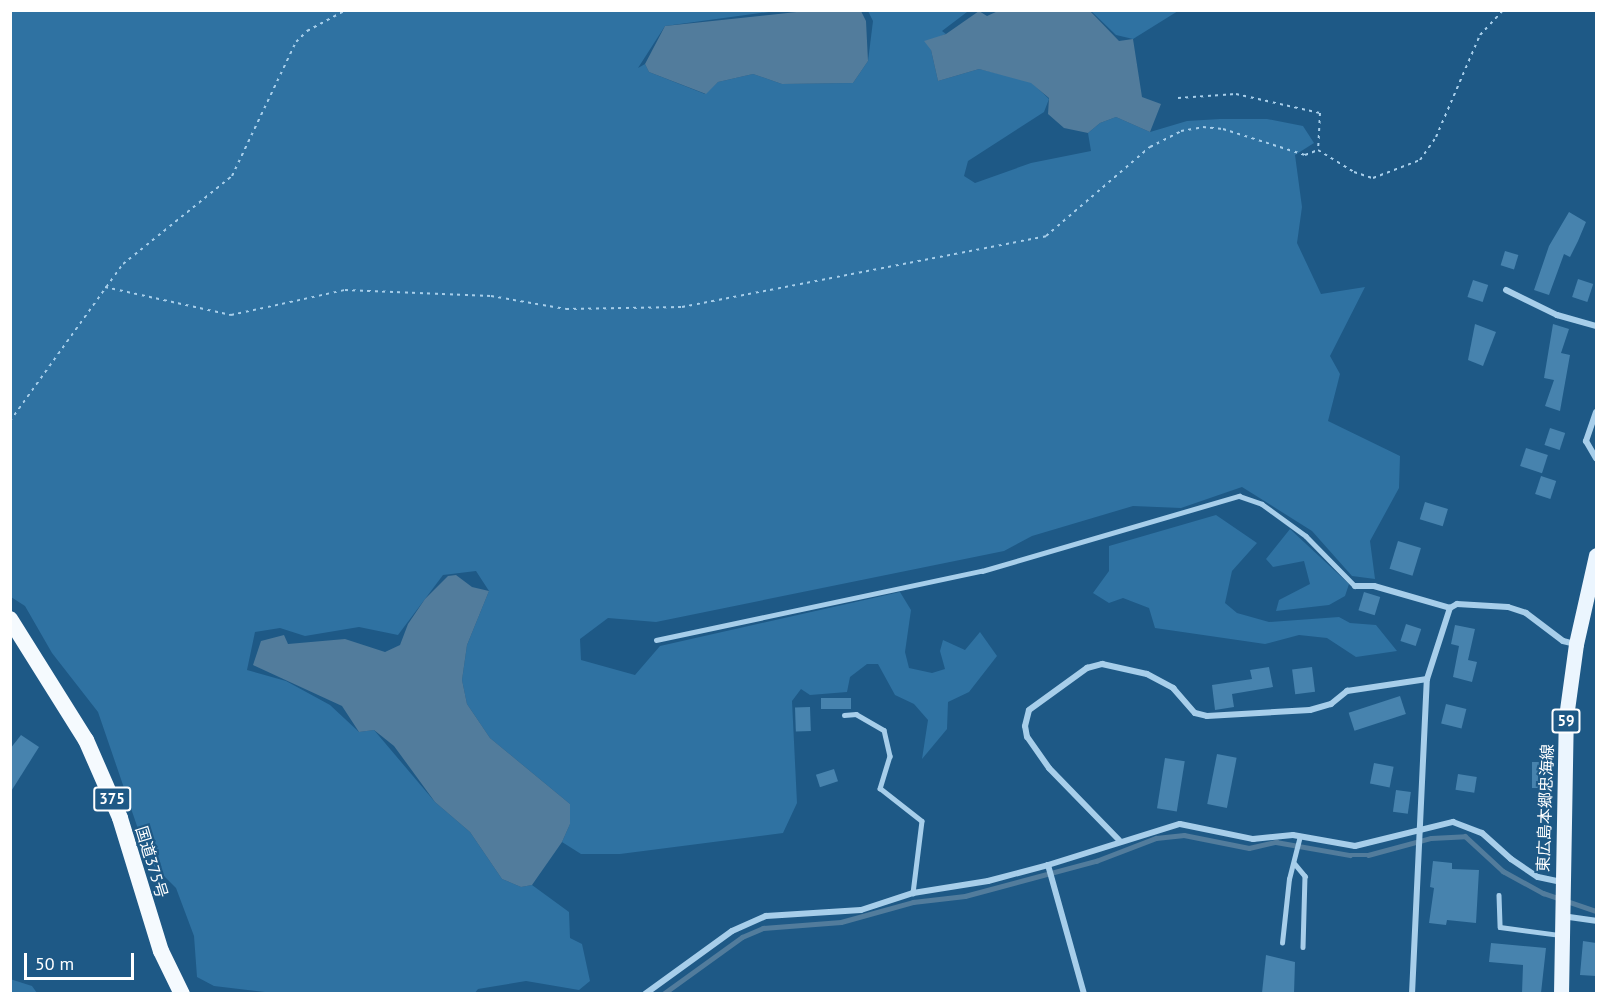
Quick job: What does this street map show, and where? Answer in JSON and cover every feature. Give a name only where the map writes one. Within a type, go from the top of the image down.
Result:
[{"type":"highway","name":"国道375号","points":[[10,619],[86,740],[120,818],[161,951],[182,993]]},
{"type":"main road","name":"東広島本郷忠海線","points":[[1561,993],[1560,935],[1566,717],[1576,644],[1596,555]]},
{"type":"street","points":[[1506,290],[1557,315],[1596,326]]},
{"type":"street","points":[[1596,412],[1586,441],[1596,458]]},
{"type":"street","points":[[1355,586],[1374,586],[1450,608]]},
{"type":"street","points":[[1412,993],[1422,847],[1427,680],[1450,608],[1457,604],[1508,607],[1526,613],[1563,641],[1576,644]]},
{"type":"street","points":[[1119,840],[1049,768],[1030,743],[1025,726],[1029,710],[1087,668],[1102,664],[1147,674],[1173,688],[1195,713],[1207,716],[1310,710],[1331,704],[1347,691],[1427,680]]},
{"type":"street","points":[[645,993],[732,931],[766,916],[861,910],[913,893],[988,881],[1049,867],[1119,840],[1180,824],[1253,839],[1300,838],[1354,846],[1422,832],[1453,822],[1482,833],[1561,898],[1596,921]]},
{"type":"street","points":[[1049,867],[1084,993]]},
{"type":"lane","points":[[656,640],[982,571],[1239,496],[1262,504],[1306,536],[1355,586]]},
{"type":"lane","points":[[844,715],[856,714],[884,730],[890,756],[880,788],[922,821],[913,893]]},
{"type":"lane","points":[[1282,943],[1289,879],[1295,864],[1300,838]]},
{"type":"lane","points":[[1295,864],[1305,876],[1303,947]]},
{"type":"lane","points":[[1499,895],[1500,927],[1560,935]]},
{"type":"path","points":[[10,421],[105,287],[145,243],[232,176],[296,42],[307,31],[346,10]]},
{"type":"path","points":[[1318,150],[1354,172],[1373,178],[1420,160],[1436,137],[1480,35],[1503,10]]},
{"type":"path","points":[[1178,98],[1236,94],[1320,113],[1318,150]]},
{"type":"path","points":[[105,287],[231,315],[345,290],[490,296],[566,309],[682,307],[1046,236],[1142,153],[1181,131],[1203,127],[1223,129],[1305,155],[1318,150]]},
{"type":"shaded area","points":[[815,10],[861,11],[866,21],[868,61],[853,83],[782,84],[753,74],[718,82],[706,94],[649,72],[645,64],[665,26]]},
{"type":"shaded area","points":[[10,11],[776,11],[665,26],[638,68],[645,64],[649,72],[705,94],[718,82],[753,74],[782,84],[853,83],[868,61],[873,21],[868,11],[983,11],[967,12],[942,31],[946,34],[934,39],[931,50],[938,81],[979,69],[1030,81],[1049,99],[1044,112],[968,161],[964,176],[975,183],[1031,163],[1091,151],[1088,133],[1100,123],[1116,117],[1150,132],[1187,121],[1220,119],[1267,119],[1303,126],[1314,143],[1295,155],[1302,207],[1297,243],[1321,294],[1365,287],[1330,356],[1340,374],[1328,421],[1400,456],[1399,488],[1370,541],[1375,579],[1352,576],[1312,531],[1242,487],[1181,508],[1133,506],[1032,536],[1004,551],[656,622],[608,618],[580,639],[581,660],[635,675],[660,646],[900,592],[911,610],[905,652],[909,668],[932,673],[945,669],[940,651],[943,640],[965,650],[980,632],[997,656],[969,692],[948,702],[947,729],[922,759],[928,720],[914,704],[895,695],[878,664],[867,664],[850,677],[847,692],[810,695],[801,689],[792,701],[797,803],[783,833],[620,854],[581,854],[562,842],[570,824],[570,804],[490,738],[467,704],[462,680],[467,645],[489,591],[476,571],[443,575],[398,635],[359,627],[305,636],[280,628],[255,632],[247,670],[286,681],[330,705],[359,732],[374,730],[435,802],[470,832],[502,879],[521,887],[532,885],[569,912],[570,938],[582,944],[590,981],[579,990],[526,981],[478,989],[474,994],[282,994],[214,986],[197,977],[194,936],[176,888],[149,861],[98,712],[52,653],[25,606],[11,597]]},
{"type":"shaded area","points":[[979,11],[987,16],[998,11],[1090,11],[1119,41],[1133,39],[1142,97],[1161,104],[1150,132],[1116,117],[1100,123],[1088,133],[1064,128],[1048,114],[1049,98],[1031,83],[979,69],[938,81],[931,50],[924,41],[946,34]]},
{"type":"shaded area","points":[[1091,11],[1178,11],[1133,39],[1116,35]]},
{"type":"shaded area","points":[[1216,515],[1257,543],[1232,571],[1225,603],[1237,613],[1269,622],[1339,617],[1350,623],[1376,625],[1397,651],[1356,657],[1327,638],[1299,635],[1265,644],[1155,628],[1149,608],[1123,598],[1109,603],[1093,593],[1109,571],[1109,546]]},
{"type":"shaded area","points":[[1290,529],[1349,584],[1345,596],[1329,605],[1276,611],[1279,600],[1310,584],[1304,561],[1273,567],[1266,559]]},
{"type":"shaded area","points":[[456,575],[472,587],[489,591],[467,645],[462,680],[467,704],[490,738],[570,804],[570,824],[562,842],[532,885],[521,887],[502,879],[470,832],[435,802],[394,746],[374,730],[359,732],[342,706],[253,665],[261,641],[284,635],[288,644],[345,639],[385,652],[400,645],[408,624],[425,599],[448,576]]},
{"type":"shaded area","points":[[10,979],[32,986],[37,993],[11,993]]},
{"type":"building","points":[[1569,212],[1586,222],[1578,241],[1570,257],[1564,254],[1549,295],[1534,290],[1549,246]]},
{"type":"building","points":[[1505,251],[1518,255],[1514,269],[1501,265]]},
{"type":"building","points":[[1578,279],[1593,284],[1587,302],[1572,297]]},
{"type":"building","points":[[1473,280],[1488,285],[1483,302],[1467,297]]},
{"type":"building","points":[[1475,324],[1496,332],[1483,366],[1468,360]]},
{"type":"building","points":[[1553,324],[1569,329],[1561,353],[1570,355],[1560,411],[1545,406],[1554,380],[1544,378]]},
{"type":"building","points":[[1550,428],[1565,433],[1560,450],[1544,445]]},
{"type":"building","points":[[1526,448],[1548,455],[1542,473],[1520,466]]},
{"type":"building","points":[[1541,476],[1556,481],[1550,499],[1535,494]]},
{"type":"building","points":[[1425,502],[1448,509],[1443,526],[1420,519]]},
{"type":"building","points":[[1398,541],[1421,548],[1412,576],[1390,569]]},
{"type":"building","points":[[1364,592],[1380,597],[1375,615],[1358,610]]},
{"type":"building","points":[[1406,624],[1421,629],[1416,646],[1400,641]]},
{"type":"building","points":[[1455,625],[1475,629],[1468,660],[1477,662],[1472,682],[1453,677],[1459,646],[1451,644]]},
{"type":"building","points":[[1269,667],[1273,687],[1232,694],[1234,707],[1215,710],[1212,685],[1252,679],[1250,670]]},
{"type":"building","points":[[1312,667],[1315,692],[1295,694],[1292,669]]},
{"type":"building","points":[[1400,696],[1406,714],[1355,731],[1349,713]]},
{"type":"building","points":[[821,698],[851,698],[851,709],[821,709]]},
{"type":"building","points":[[1446,704],[1466,709],[1462,728],[1441,723]]},
{"type":"building","points":[[810,707],[811,731],[796,732],[795,708]]},
{"type":"building","points":[[21,735],[39,747],[10,793],[10,749]]},
{"type":"building","points":[[1217,754],[1237,758],[1227,808],[1207,804]]},
{"type":"building","points":[[1165,758],[1185,761],[1177,812],[1157,808]]},
{"type":"building","points":[[1532,762],[1546,762],[1546,788],[1532,788]]},
{"type":"building","points":[[1374,763],[1394,767],[1390,787],[1370,784]]},
{"type":"building","points":[[834,769],[838,781],[820,787],[816,775]]},
{"type":"building","points":[[1458,774],[1477,777],[1474,793],[1455,790]]},
{"type":"building","points":[[1396,790],[1411,792],[1408,814],[1393,812]]},
{"type":"building","points":[[1433,861],[1452,863],[1452,869],[1479,870],[1476,923],[1447,920],[1446,925],[1429,923],[1434,888],[1430,887]]},
{"type":"building","points":[[1583,941],[1596,943],[1596,976],[1580,975]]},
{"type":"building","points":[[1491,943],[1546,948],[1541,993],[1522,993],[1523,965],[1489,962]]},
{"type":"building","points":[[1266,955],[1295,962],[1294,993],[1262,993]]},
{"type":"waterway","points":[[663,994],[742,937],[763,928],[841,922],[913,902],[965,896],[1096,861],[1156,838],[1184,835],[1249,848],[1276,842],[1350,855],[1368,855],[1431,838],[1465,836],[1503,871],[1543,893],[1596,911]]}]
